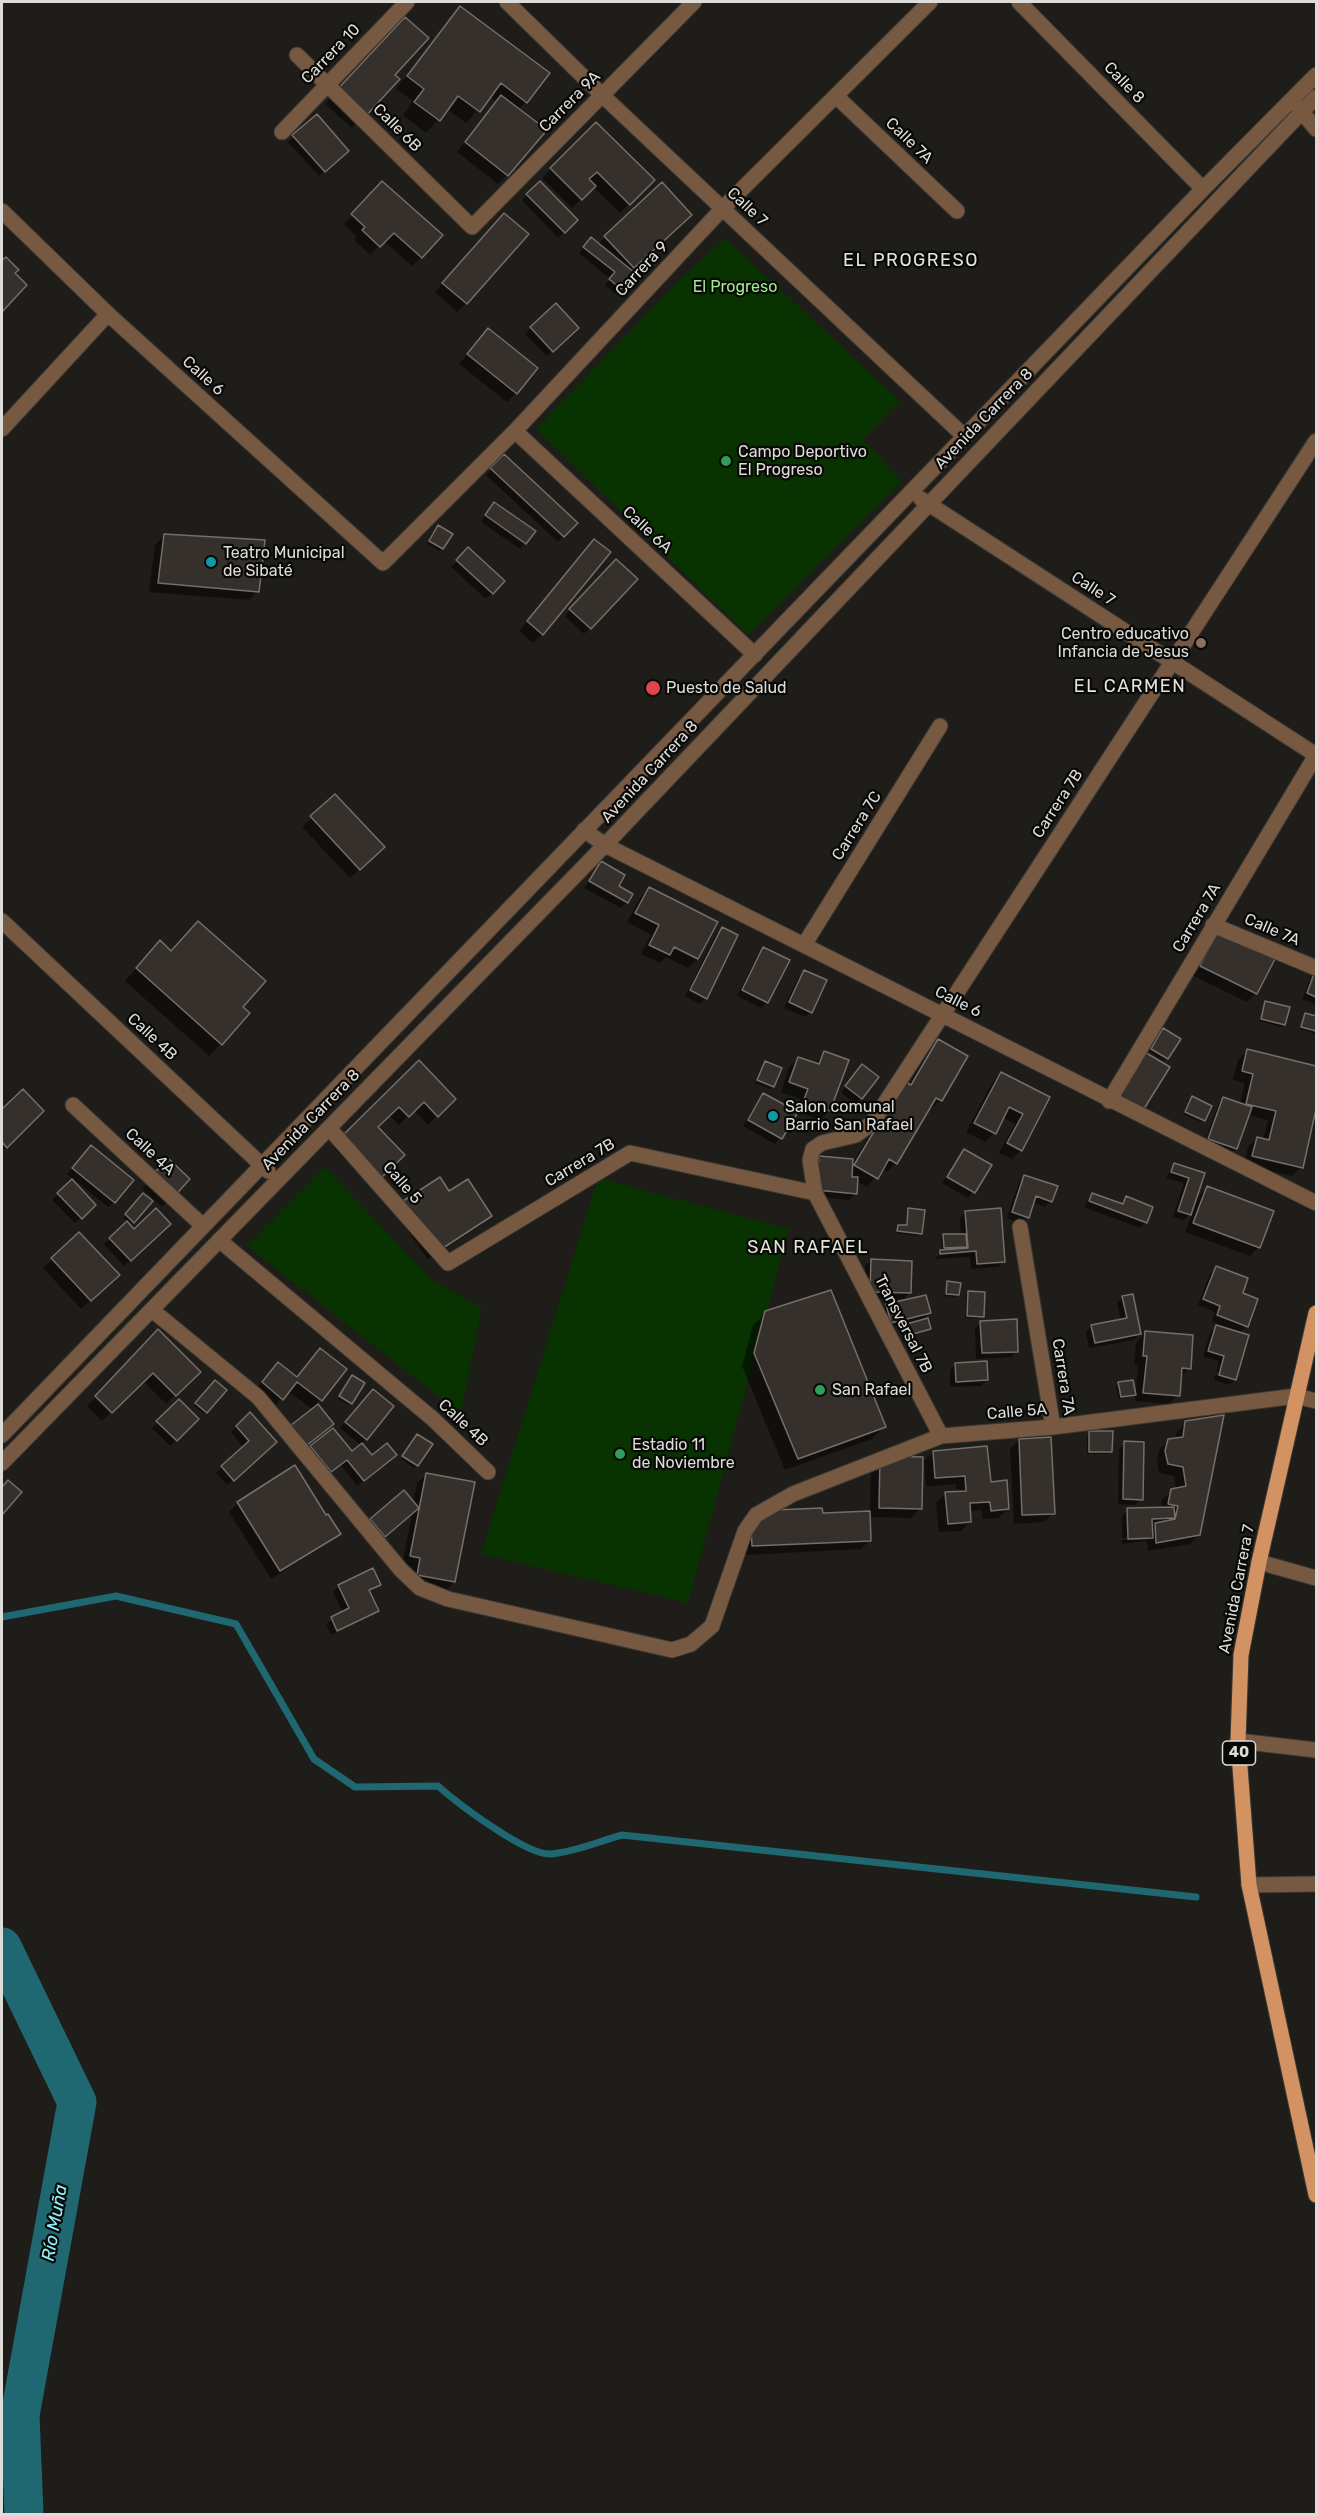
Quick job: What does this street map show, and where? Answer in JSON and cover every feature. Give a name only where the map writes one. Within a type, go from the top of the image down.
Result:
[{"type":"main road","name":"Avenida Carrera 7","points":[[1317,1312],[1259,1562],[1241,1655],[1239,1741],[1249,1884],[1317,2195]]},
{"type":"street","name":"Carrera 10","points":[[282,132],[407,2]]},
{"type":"street","name":"Calle 7","points":[[507,2],[602,95],[964,436]]},
{"type":"street","name":"Carrera 9A","points":[[472,227],[694,2]]},
{"type":"street","name":"Carrera 9","points":[[383,563],[515,431],[723,208],[930,2]]},
{"type":"street","name":"Calle 8","points":[[1019,2],[1203,189]]},
{"type":"street","name":"Calle 6B","points":[[297,55],[472,227]]},
{"type":"street","name":"Avenida Carrera 8","points":[[2,1463],[605,845],[928,503],[1297,106],[1317,75]]},
{"type":"street","name":"Calle 7A","points":[[837,97],[957,211]]},
{"type":"street","name":"Avenida Carrera 8","points":[[2,1435],[1203,189],[1297,106],[1317,97]]},
{"type":"street","points":[[1297,106],[1317,129]]},
{"type":"street","name":"Calle 6","points":[[2,211],[108,314],[383,563]]},
{"type":"street","points":[[2,429],[108,314]]},
{"type":"street","name":"Calle 6A","points":[[515,431],[755,655]]},
{"type":"street","name":"Carrera 7B","points":[[810,1160],[813,1149],[822,1143],[856,1135],[872,1123],[1317,441]]},
{"type":"street","name":"Calle 7","points":[[912,492],[1316,755]]},
{"type":"street","name":"Carrera 7C","points":[[804,945],[940,726]]},
{"type":"street","name":"Carrera 7A","points":[[1109,1101],[1316,755]]},
{"type":"street","name":"Calle 6","points":[[584,830],[605,845],[942,1014],[1109,1101],[1317,1203]]},
{"type":"street","name":"Calle 4B","points":[[2,921],[278,1180]]},
{"type":"street","name":"Calle 7A","points":[[1213,925],[1317,968]]},
{"type":"street","name":"Calle 4A","points":[[73,1105],[203,1226]]},
{"type":"street","name":"Calle 5","points":[[329,1128],[447,1263]]},
{"type":"street","name":"Carrera 7B","points":[[447,1263],[630,1153],[815,1193]]},
{"type":"street","name":"Transversal 7B","points":[[810,1160],[815,1193],[941,1436]]},
{"type":"street","name":"Carrera 7A","points":[[1020,1227],[1053,1427]]},
{"type":"street","name":"Calle 4B","points":[[219,1240],[433,1419],[488,1472]]},
{"type":"street","name":"Calle 5A","points":[[152,1310],[258,1397],[401,1570],[420,1588],[448,1599],[672,1650],[691,1644],[712,1626],[745,1531],[756,1515],[793,1494],[941,1436],[1053,1427],[1296,1396]]},
{"type":"street","points":[[1296,1396],[1317,1401]]},
{"type":"street","points":[[1259,1562],[1317,1578]]},
{"type":"street","points":[[1239,1741],[1317,1750]]},
{"type":"street","points":[[1249,1884],[1317,1884]]},
{"type":"green space","name":"Campo Deportivo El Progreso","points":[[725,238],[900,401],[863,440],[902,481],[748,635],[536,429],[682,278]]},
{"type":"green space","points":[[325,1167],[431,1279],[482,1308],[461,1414],[247,1246]]},
{"type":"green space","name":"Estadio 11 de Noviembre","points":[[598,1178],[789,1229],[688,1603],[481,1554]]},
{"type":"building","points":[[460,6],[550,73],[527,103],[501,83],[480,112],[458,96],[440,121],[414,102],[424,89],[407,76]]},
{"type":"building","points":[[405,17],[429,38],[395,75],[400,79],[362,120],[333,94]]},
{"type":"building","points":[[501,95],[547,130],[508,176],[465,142]]},
{"type":"building","points":[[317,114],[349,151],[325,172],[292,135]]},
{"type":"building","points":[[596,122],[655,180],[630,205],[597,172],[589,179],[596,186],[582,200],[550,168]]},
{"type":"building","points":[[382,181],[443,235],[422,258],[394,233],[380,247],[362,230],[365,227],[351,214]]},
{"type":"building","points":[[540,181],[578,220],[565,233],[526,194]]},
{"type":"building","points":[[662,182],[692,215],[634,268],[604,236]]},
{"type":"building","points":[[504,213],[529,234],[467,304],[442,283]]},
{"type":"building","points":[[591,237],[635,273],[621,289],[609,279],[615,272],[583,247]]},
{"type":"building","points":[[6,257],[19,270],[15,273],[27,285],[2,312],[2,260]]},
{"type":"building","points":[[556,303],[579,328],[553,352],[530,327]]},
{"type":"building","points":[[488,328],[538,368],[517,394],[467,354]]},
{"type":"building","points":[[504,454],[578,523],[564,537],[490,468]]},
{"type":"building","points":[[494,502],[536,531],[526,544],[485,515]]},
{"type":"building","points":[[438,525],[453,534],[443,549],[429,541]]},
{"type":"building","name":"Teatro Municipal de Sibaté","points":[[164,534],[265,540],[259,592],[158,583]]},
{"type":"building","points":[[594,539],[611,552],[543,635],[527,621]]},
{"type":"building","points":[[468,547],[505,581],[493,594],[456,560]]},
{"type":"building","points":[[616,559],[638,579],[591,629],[569,609]]},
{"type":"building","points":[[335,794],[385,847],[360,870],[310,816]]},
{"type":"building","points":[[601,861],[625,875],[619,886],[633,894],[628,903],[589,881]]},
{"type":"building","points":[[649,887],[718,922],[698,959],[674,947],[670,955],[649,945],[659,925],[635,913]]},
{"type":"building","points":[[198,921],[266,981],[243,1007],[250,1013],[222,1045],[136,968],[160,940],[171,951]]},
{"type":"building","points":[[722,927],[738,935],[707,999],[690,990]]},
{"type":"building","points":[[1217,930],[1275,959],[1257,994],[1200,966]]},
{"type":"building","points":[[763,947],[790,960],[768,1003],[742,990]]},
{"type":"building","points":[[804,970],[827,980],[812,1013],[789,1002]]},
{"type":"building","points":[[1314,974],[1316,975],[1316,997],[1307,993]]},
{"type":"building","points":[[1265,1001],[1290,1007],[1285,1025],[1261,1019]]},
{"type":"building","points":[[1305,1013],[1316,1016],[1316,1031],[1301,1027]]},
{"type":"building","points":[[1163,1028],[1181,1039],[1168,1059],[1151,1049]]},
{"type":"building","points":[[938,1039],[968,1056],[942,1101],[936,1098],[897,1164],[889,1159],[878,1179],[854,1165],[904,1081],[911,1085]]},
{"type":"building","points":[[1247,1049],[1316,1066],[1316,1109],[1303,1168],[1252,1156],[1257,1137],[1269,1140],[1276,1111],[1246,1104],[1253,1074],[1242,1071]]},
{"type":"building","points":[[824,1051],[849,1060],[830,1111],[803,1102],[808,1089],[789,1082],[798,1057],[819,1064]]},
{"type":"building","points":[[1143,1051],[1170,1067],[1142,1112],[1116,1096]]},
{"type":"building","points":[[419,1060],[456,1099],[438,1117],[424,1102],[409,1117],[399,1107],[378,1127],[405,1155],[381,1178],[341,1137]]},
{"type":"building","points":[[765,1061],[782,1068],[774,1087],[757,1080]]},
{"type":"building","points":[[862,1064],[879,1077],[862,1099],[845,1086]]},
{"type":"building","points":[[1001,1072],[1050,1097],[1022,1151],[1007,1143],[1023,1114],[1009,1107],[996,1134],[974,1123]]},
{"type":"building","points":[[23,1089],[44,1111],[7,1148],[2,1142],[2,1109]]},
{"type":"building","name":"Salon comunal Barrio San Rafael","points":[[763,1093],[798,1112],[782,1139],[748,1120]]},
{"type":"building","points":[[1192,1096],[1212,1106],[1205,1121],[1185,1112]]},
{"type":"building","points":[[1223,1097],[1252,1107],[1237,1149],[1208,1139]]},
{"type":"building","points":[[91,1145],[134,1180],[115,1203],[72,1168]]},
{"type":"building","points":[[964,1149],[992,1165],[975,1193],[947,1177]]},
{"type":"building","points":[[819,1156],[853,1159],[852,1177],[858,1177],[857,1194],[816,1190]]},
{"type":"building","points":[[168,1158],[190,1179],[169,1202],[146,1182]]},
{"type":"building","points":[[1174,1163],[1205,1173],[1191,1215],[1178,1211],[1189,1178],[1171,1172]]},
{"type":"building","points":[[1024,1175],[1058,1186],[1052,1202],[1036,1196],[1029,1218],[1012,1212]]},
{"type":"building","points":[[440,1177],[449,1191],[468,1179],[492,1216],[437,1252],[403,1201]]},
{"type":"building","points":[[72,1179],[96,1205],[82,1219],[57,1193]]},
{"type":"building","points":[[1207,1186],[1274,1211],[1260,1248],[1193,1223]]},
{"type":"building","points":[[143,1193],[153,1201],[134,1223],[125,1214]]},
{"type":"building","points":[[1092,1193],[1123,1204],[1126,1196],[1153,1207],[1147,1223],[1089,1201]]},
{"type":"building","points":[[156,1208],[171,1224],[131,1261],[109,1238],[127,1221],[134,1229]]},
{"type":"building","points":[[908,1208],[925,1210],[922,1234],[897,1231],[898,1225],[907,1225]]},
{"type":"building","points":[[1001,1208],[1005,1262],[977,1264],[976,1251],[940,1254],[940,1250],[968,1248],[965,1211]]},
{"type":"building","points":[[79,1232],[120,1275],[91,1301],[51,1258]]},
{"type":"building","points":[[943,1234],[966,1234],[967,1247],[944,1248]]},
{"type":"building","points":[[871,1259],[912,1261],[911,1293],[870,1292]]},
{"type":"building","points":[[1216,1266],[1248,1278],[1243,1293],[1258,1299],[1248,1327],[1217,1315],[1220,1306],[1203,1299]]},
{"type":"building","points":[[947,1281],[961,1283],[959,1295],[946,1294]]},
{"type":"building","name":"San Rafael","points":[[831,1290],[886,1427],[798,1459],[754,1353],[765,1311]]},
{"type":"building","points":[[968,1291],[985,1292],[984,1317],[967,1316]]},
{"type":"building","points":[[1133,1294],[1141,1334],[1095,1343],[1091,1325],[1127,1318],[1122,1296]]},
{"type":"building","points":[[926,1295],[931,1313],[891,1323],[886,1304]]},
{"type":"building","points":[[928,1318],[931,1329],[909,1335],[906,1324]]},
{"type":"building","points":[[1017,1319],[1018,1352],[982,1353],[980,1321]]},
{"type":"building","points":[[1216,1325],[1249,1335],[1236,1380],[1219,1375],[1224,1356],[1208,1351]]},
{"type":"building","points":[[158,1329],[201,1372],[176,1396],[153,1373],[112,1413],[95,1396]]},
{"type":"building","points":[[1145,1331],[1193,1335],[1191,1369],[1182,1368],[1180,1396],[1143,1393],[1147,1356],[1143,1356]]},
{"type":"building","points":[[320,1348],[347,1369],[322,1401],[297,1382],[283,1400],[262,1382],[278,1362],[297,1377]]},
{"type":"building","points":[[987,1361],[988,1380],[956,1382],[955,1363]]},
{"type":"building","points":[[352,1375],[365,1383],[352,1404],[339,1396]]},
{"type":"building","points":[[215,1380],[227,1390],[207,1413],[195,1403]]},
{"type":"building","points":[[1133,1380],[1136,1395],[1121,1397],[1118,1382]]},
{"type":"building","points":[[373,1389],[394,1406],[367,1440],[345,1422]]},
{"type":"building","points":[[179,1399],[199,1419],[177,1441],[156,1421]]},
{"type":"building","points":[[318,1404],[334,1424],[306,1446],[290,1426]]},
{"type":"building","points":[[250,1412],[277,1442],[234,1481],[221,1466],[249,1441],[236,1426]]},
{"type":"building","points":[[1224,1415],[1200,1535],[1156,1543],[1155,1523],[1175,1519],[1178,1506],[1168,1504],[1171,1489],[1186,1486],[1183,1467],[1168,1464],[1165,1451],[1168,1439],[1183,1437],[1185,1421]]},
{"type":"building","points":[[333,1428],[352,1451],[362,1443],[372,1455],[387,1443],[397,1455],[364,1481],[347,1460],[331,1472],[310,1446]]},
{"type":"building","points":[[1089,1431],[1113,1431],[1112,1452],[1089,1452]]},
{"type":"building","points":[[417,1434],[433,1444],[418,1466],[402,1456]]},
{"type":"building","points":[[1051,1437],[1055,1514],[1022,1515],[1019,1439]]},
{"type":"building","points":[[1124,1441],[1144,1442],[1143,1500],[1123,1499]]},
{"type":"building","points":[[987,1446],[991,1482],[1007,1480],[1009,1509],[991,1511],[990,1502],[970,1503],[971,1522],[948,1524],[945,1492],[966,1491],[965,1476],[935,1478],[933,1451]]},
{"type":"building","points":[[880,1456],[923,1457],[922,1509],[879,1508]]},
{"type":"building","points":[[295,1465],[326,1515],[328,1514],[341,1534],[280,1571],[237,1502]]},
{"type":"building","points":[[426,1473],[475,1482],[455,1582],[417,1575],[420,1558],[410,1556]]},
{"type":"building","points":[[8,1480],[22,1492],[2,1515],[2,1487]]},
{"type":"building","points":[[404,1490],[419,1508],[385,1537],[370,1519]]},
{"type":"building","points":[[1174,1507],[1175,1518],[1152,1519],[1153,1538],[1128,1539],[1127,1508]]},
{"type":"building","points":[[822,1508],[823,1513],[870,1511],[871,1541],[752,1546],[750,1511]]},
{"type":"building","points":[[373,1568],[381,1585],[369,1590],[379,1611],[337,1631],[331,1617],[349,1608],[338,1585]]},
{"type":"waterway","points":[[2,1617],[116,1596],[236,1624],[314,1759],[355,1787],[438,1786],[493,1827],[526,1847],[540,1852],[551,1854],[569,1851],[622,1835],[1196,1897]]},
{"type":"waterway","name":"Río Muña","points":[[2,1947],[77,2102],[20,2415],[24,2514]]},
{"type":"place","name":"Campo Deportivo El Progreso","points":[[726,461]]},
{"type":"place","name":"Teatro Municipal de Sibaté","points":[[211,562]]},
{"type":"place","name":"Centro educativo Infancia de Jesus","points":[[1201,643]]},
{"type":"place","name":"Puesto de Salud","points":[[653,688]]},
{"type":"place","name":"Salon comunal Barrio San Rafael","points":[[773,1116]]},
{"type":"place","name":"San Rafael","points":[[820,1390]]},
{"type":"place","name":"Estadio 11 de Noviembre","points":[[620,1454]]},
{"type":"district","name":"EL PROGRESO","points":[[911,261]]},
{"type":"district","name":"EL CARMEN","points":[[1130,687]]},
{"type":"district","name":"SAN RAFAEL","points":[[808,1248]]},
{"type":"park label","name":"El Progreso","points":[[735,287]]}]
